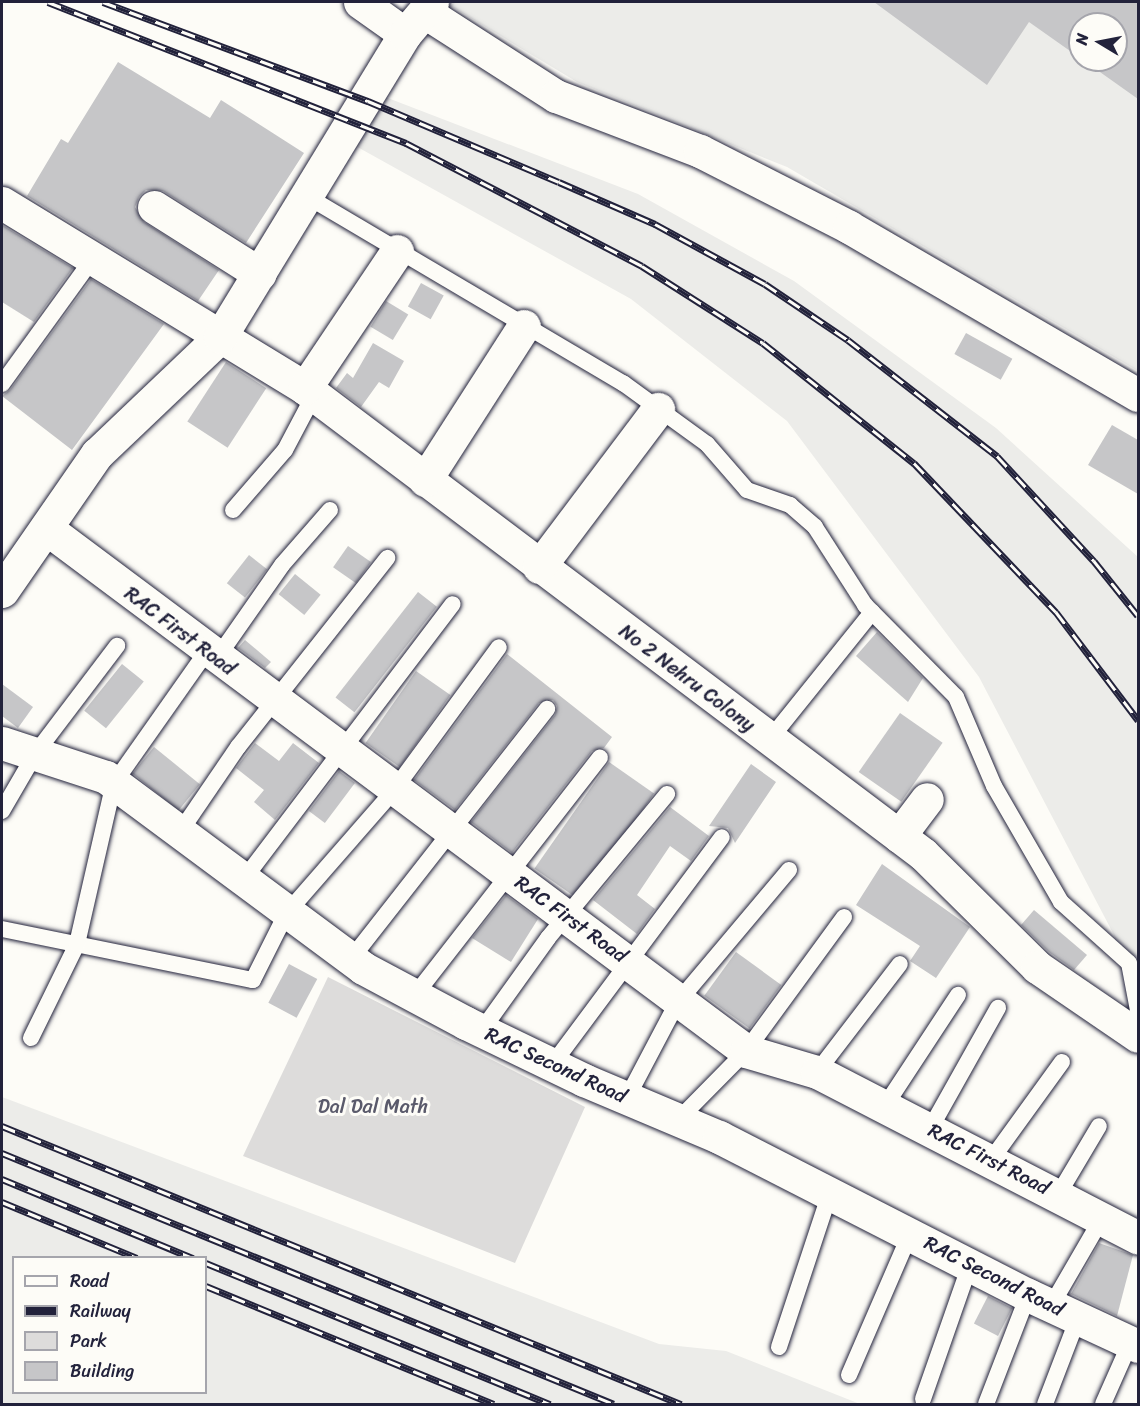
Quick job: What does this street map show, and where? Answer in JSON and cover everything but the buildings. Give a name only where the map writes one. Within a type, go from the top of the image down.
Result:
[{"type":"street","points":[[360,2],[421,16],[556,96],[700,151],[849,227],[1138,395]]},
{"type":"street","points":[[2,591],[97,454],[220,336],[421,16]]},
{"type":"street","name":"No 2 Nehru Colony","points":[[2,203],[94,257],[310,392],[539,567],[923,854],[1037,967],[1138,1036]]},
{"type":"street","points":[[154,207],[260,274]]},
{"type":"street","points":[[310,392],[397,251]]},
{"type":"street","points":[[425,480],[524,326]]},
{"type":"street","points":[[539,567],[658,409]]},
{"type":"street","name":"RAC First Road","points":[[46,528],[394,790],[628,959],[677,1003],[746,1051],[817,1072],[991,1160],[1138,1239]]},
{"type":"street","name":"RAC Second Road","points":[[2,743],[114,783],[244,879],[286,914],[351,959],[415,995],[552,1065],[678,1119],[1052,1306],[1134,1344]]},
{"type":"street","points":[[899,836],[927,799]]},
{"type":"lane","points":[[308,197],[623,383],[707,444],[747,490],[790,506],[815,527],[872,612],[956,697],[994,786],[1061,902],[1129,963],[1138,1010]]},
{"type":"lane","points":[[2,384],[94,257]]},
{"type":"lane","points":[[232,510],[285,450],[310,392]]},
{"type":"lane","points":[[31,1038],[77,944],[114,783],[282,565],[330,510]]},
{"type":"lane","points":[[180,832],[238,747],[276,702],[387,558]]},
{"type":"lane","points":[[244,879],[453,604]]},
{"type":"lane","points":[[770,739],[872,612]]},
{"type":"lane","points":[[2,811],[35,754],[117,646]]},
{"type":"lane","points":[[2,928],[253,980],[286,914],[394,790],[500,647]]},
{"type":"lane","points":[[351,959],[416,872],[451,832],[547,708]]},
{"type":"lane","points":[[415,995],[600,756]]},
{"type":"lane","points":[[482,1030],[567,916],[667,794]]},
{"type":"lane","points":[[552,1065],[628,959],[722,837]]},
{"type":"lane","points":[[627,1098],[677,1003],[789,870]]},
{"type":"lane","points":[[678,1119],[746,1051],[844,917]]},
{"type":"lane","points":[[817,1072],[900,964]]},
{"type":"lane","points":[[885,1106],[958,995]]},
{"type":"lane","points":[[930,1129],[998,1008]]},
{"type":"lane","points":[[991,1160],[1062,1062]]},
{"type":"lane","points":[[1058,1195],[1099,1126]]},
{"type":"lane","points":[[779,1347],[830,1193]]},
{"type":"lane","points":[[986,1404],[1052,1306],[1102,1218]]},
{"type":"lane","points":[[849,1375],[910,1234]]},
{"type":"lane","points":[[923,1399],[969,1265]]},
{"type":"lane","points":[[1045,1404],[1052,1306]]},
{"type":"lane","points":[[1103,1404],[1134,1344]]},
{"type":"shaded area","points":[[454,2],[1138,2],[1138,371],[787,167],[577,82],[451,6]]},
{"type":"shaded area","points":[[380,95],[638,194],[794,281],[996,428],[1138,557],[1138,1034],[1114,935],[979,677],[787,421],[631,299],[352,144]]},
{"type":"shaded area","points":[[2,1097],[659,1344],[726,1351],[860,1404],[2,1404]]},
{"type":"green space","name":"Dal Dal Math","points":[[328,977],[585,1107],[515,1263],[243,1156]]},
{"type":"railway","points":[[48,2],[406,143],[642,266],[763,343],[914,463],[1056,612],[1138,720]]},
{"type":"railway","points":[[103,2],[368,101],[559,182],[655,224],[765,284],[848,340],[997,456],[1094,561],[1138,616]]},
{"type":"railway","points":[[2,1126],[681,1404]]},
{"type":"railway","points":[[2,1153],[614,1404]]},
{"type":"railway","points":[[2,1179],[188,1256]]},
{"type":"railway","points":[[2,1202],[132,1256]]},
{"type":"railway","points":[[207,1263],[550,1404]]},
{"type":"railway","points":[[207,1286],[494,1404]]}]
